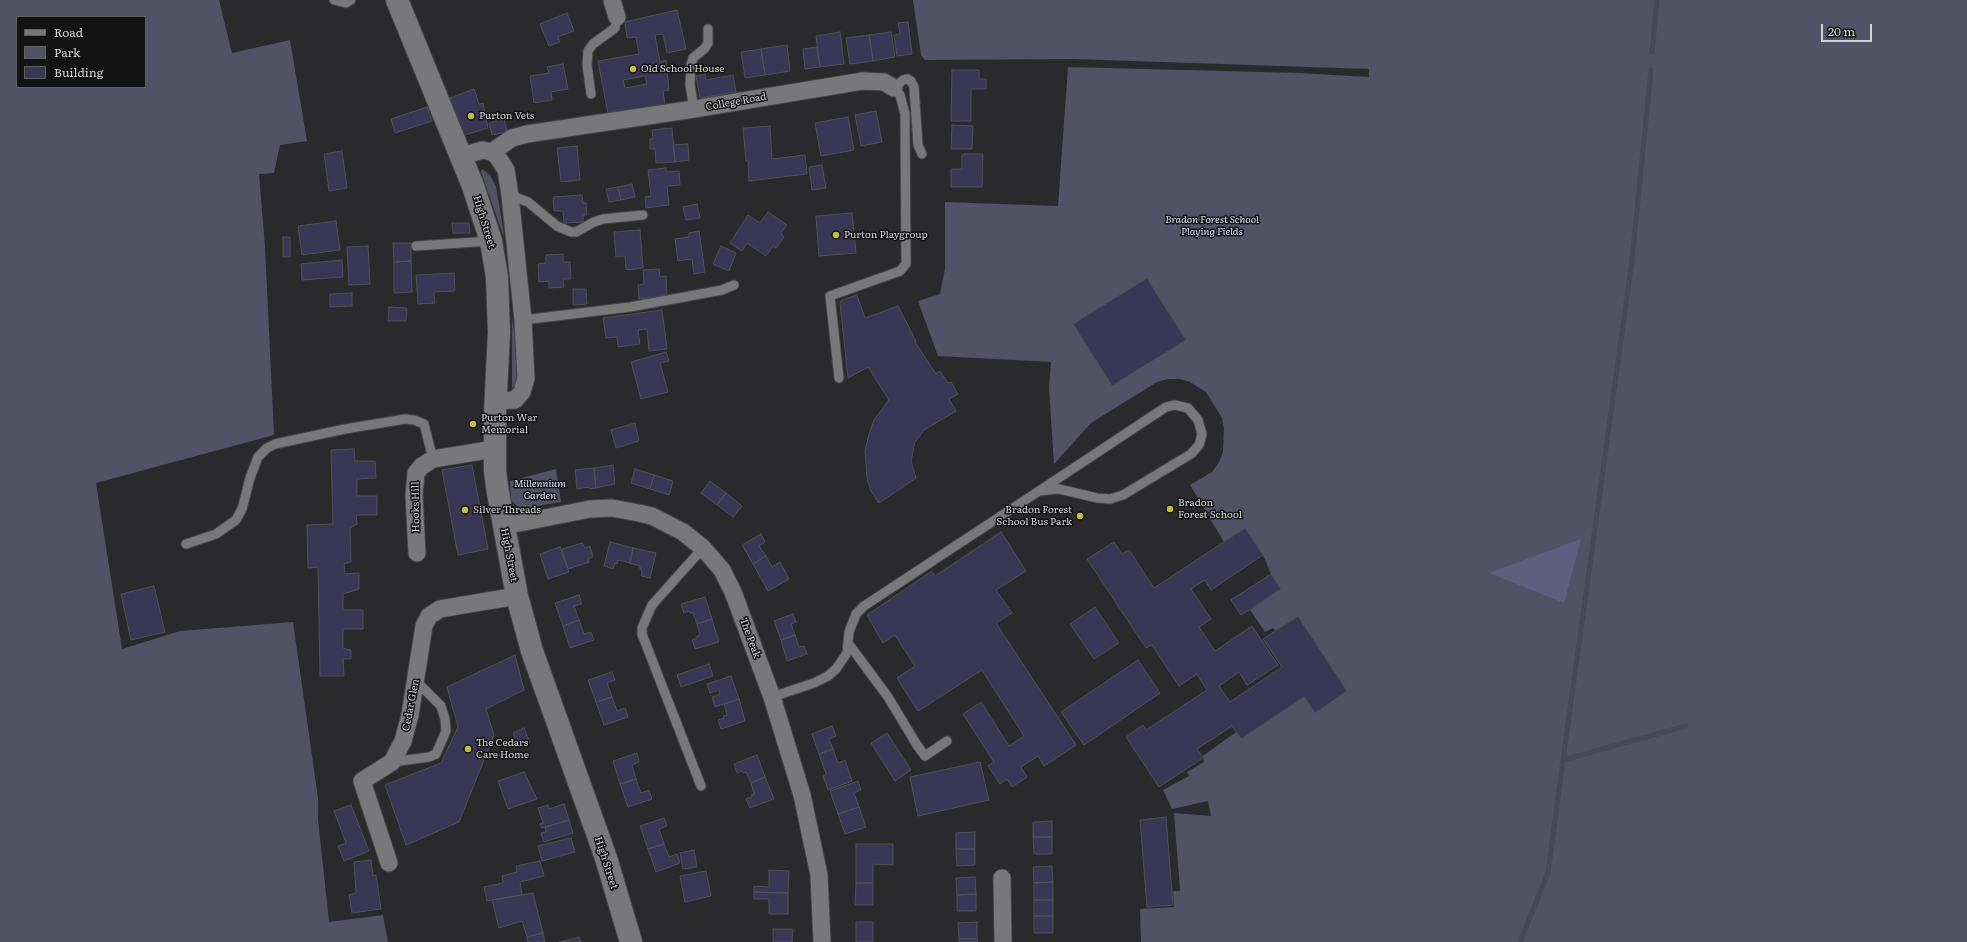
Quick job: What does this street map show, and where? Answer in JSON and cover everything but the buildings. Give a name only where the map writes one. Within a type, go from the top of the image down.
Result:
[{"type":"street","name":"High Street","points":[[397,0],[461,156],[491,241],[498,295],[499,332],[494,449],[498,493],[517,596],[532,651],[606,858],[631,942]]},
{"type":"street","points":[[612,0],[617,17]]},
{"type":"street","name":"College Road","points":[[492,152],[512,138],[527,134],[694,109],[863,81],[884,82],[894,88]]},
{"type":"street","points":[[461,156],[483,150],[492,152],[497,156],[506,170],[510,195],[523,320],[525,385],[522,392],[515,400],[496,401]]},
{"type":"street","name":"Hooks Hill","points":[[417,553],[414,482],[416,473],[422,466],[433,459],[494,449]]},
{"type":"street","name":"The Peak","points":[[504,526],[590,509],[612,508],[652,516],[674,526],[702,548],[718,565],[729,581],[772,697],[802,795],[819,875],[822,942]]},
{"type":"street","name":"Cedar Glen","points":[[392,762],[403,741],[415,682],[424,626],[429,616],[440,609],[517,596]]},
{"type":"street","points":[[389,863],[362,781],[392,762]]},
{"type":"street","points":[[1002,878],[1003,942]]},
{"type":"lane","points":[[334,0],[346,3],[351,0]]},
{"type":"lane","points":[[591,94],[587,65],[588,51],[593,44],[616,28],[617,17]]},
{"type":"lane","points":[[694,109],[690,85],[691,65],[693,58],[705,48],[708,43],[708,29]]},
{"type":"lane","points":[[839,378],[830,296],[904,268],[907,258],[905,110],[900,95],[894,88],[903,80],[908,79],[914,87],[918,145],[922,154]]},
{"type":"lane","points":[[510,195],[528,202],[557,226],[571,232],[576,232],[594,222],[603,219],[643,215]]},
{"type":"lane","points":[[416,246],[491,241]]},
{"type":"lane","points":[[523,320],[630,307],[722,290],[734,285]]},
{"type":"lane","points":[[772,697],[828,676],[836,669],[847,653],[849,632],[856,614],[864,606],[1039,490],[1166,407],[1175,405],[1188,408],[1198,420],[1202,434],[1199,445],[1191,454],[1122,495],[1110,499],[1096,498],[1059,489],[1039,490]]},
{"type":"lane","points":[[186,544],[216,534],[236,520],[242,509],[250,478],[258,457],[266,448],[277,443],[345,429],[405,419],[414,420],[424,424],[427,430],[433,459]]},
{"type":"lane","points":[[701,786],[642,634],[642,628],[652,605],[702,548]]},
{"type":"lane","points":[[848,643],[888,697],[916,745],[925,756],[947,741]]},
{"type":"lane","points":[[392,762],[429,757],[436,754],[446,731],[445,719],[441,706],[415,682]]},
{"type":"green space","points":[[0,0],[219,0],[232,53],[290,40],[307,141],[280,145],[274,173],[259,174],[265,247],[274,435],[96,483],[122,649],[180,631],[293,622],[318,798],[318,819],[329,922],[383,915],[388,942],[0,942]]},
{"type":"green space","name":"Bradon Forest School Playing Fields","points":[[913,0],[1967,0],[1967,942],[1141,942],[1140,909],[1174,907],[1173,891],[1180,891],[1174,813],[1211,816],[1208,801],[1172,809],[1163,790],[1189,776],[1187,772],[1204,762],[1203,756],[1237,732],[1241,739],[1304,697],[1315,713],[1347,691],[1298,617],[1276,631],[1273,628],[1265,632],[1250,610],[1281,589],[1271,574],[1263,555],[1245,528],[1224,542],[1190,485],[1212,472],[1219,462],[1223,452],[1224,428],[1222,418],[1206,392],[1190,382],[1180,379],[1168,379],[1157,382],[1091,423],[1054,464],[1049,387],[1051,362],[938,356],[918,301],[940,294],[945,269],[945,202],[1058,206],[1068,67],[1300,73],[1369,77],[1369,69],[1074,59],[925,60],[921,55]]},
{"type":"green space","points":[[482,169],[490,175],[496,186],[503,235],[481,172]]},
{"type":"green space","points":[[512,318],[518,357],[518,377],[512,388]]},
{"type":"green space","name":"Millennium Garden","points":[[556,469],[561,502],[520,509],[511,500],[510,481]]},
{"type":"shaded area","points":[[1581,539],[1564,603],[1489,573]]},
{"type":"waterway","points":[[1652,52],[1657,0]]},
{"type":"waterway","points":[[1651,70],[1632,260],[1563,760],[1686,726]]},
{"type":"waterway","points":[[1520,942],[1548,873],[1563,760]]},
{"type":"place","name":"Old School House","points":[[633,69]]},
{"type":"place","name":"Purton Vets","points":[[471,116]]},
{"type":"place","name":"Purton Playgroup","points":[[836,235]]},
{"type":"place","name":"Purton War Memorial","points":[[473,424]]},
{"type":"place","name":"Bradon Forest School","points":[[1170,509]]},
{"type":"place","name":"Silver Threads","points":[[465,510]]},
{"type":"place","name":"Bradon Forest School Bus Park","points":[[1080,516]]},
{"type":"place","name":"The Cedars Care Home","points":[[468,749]]}]
